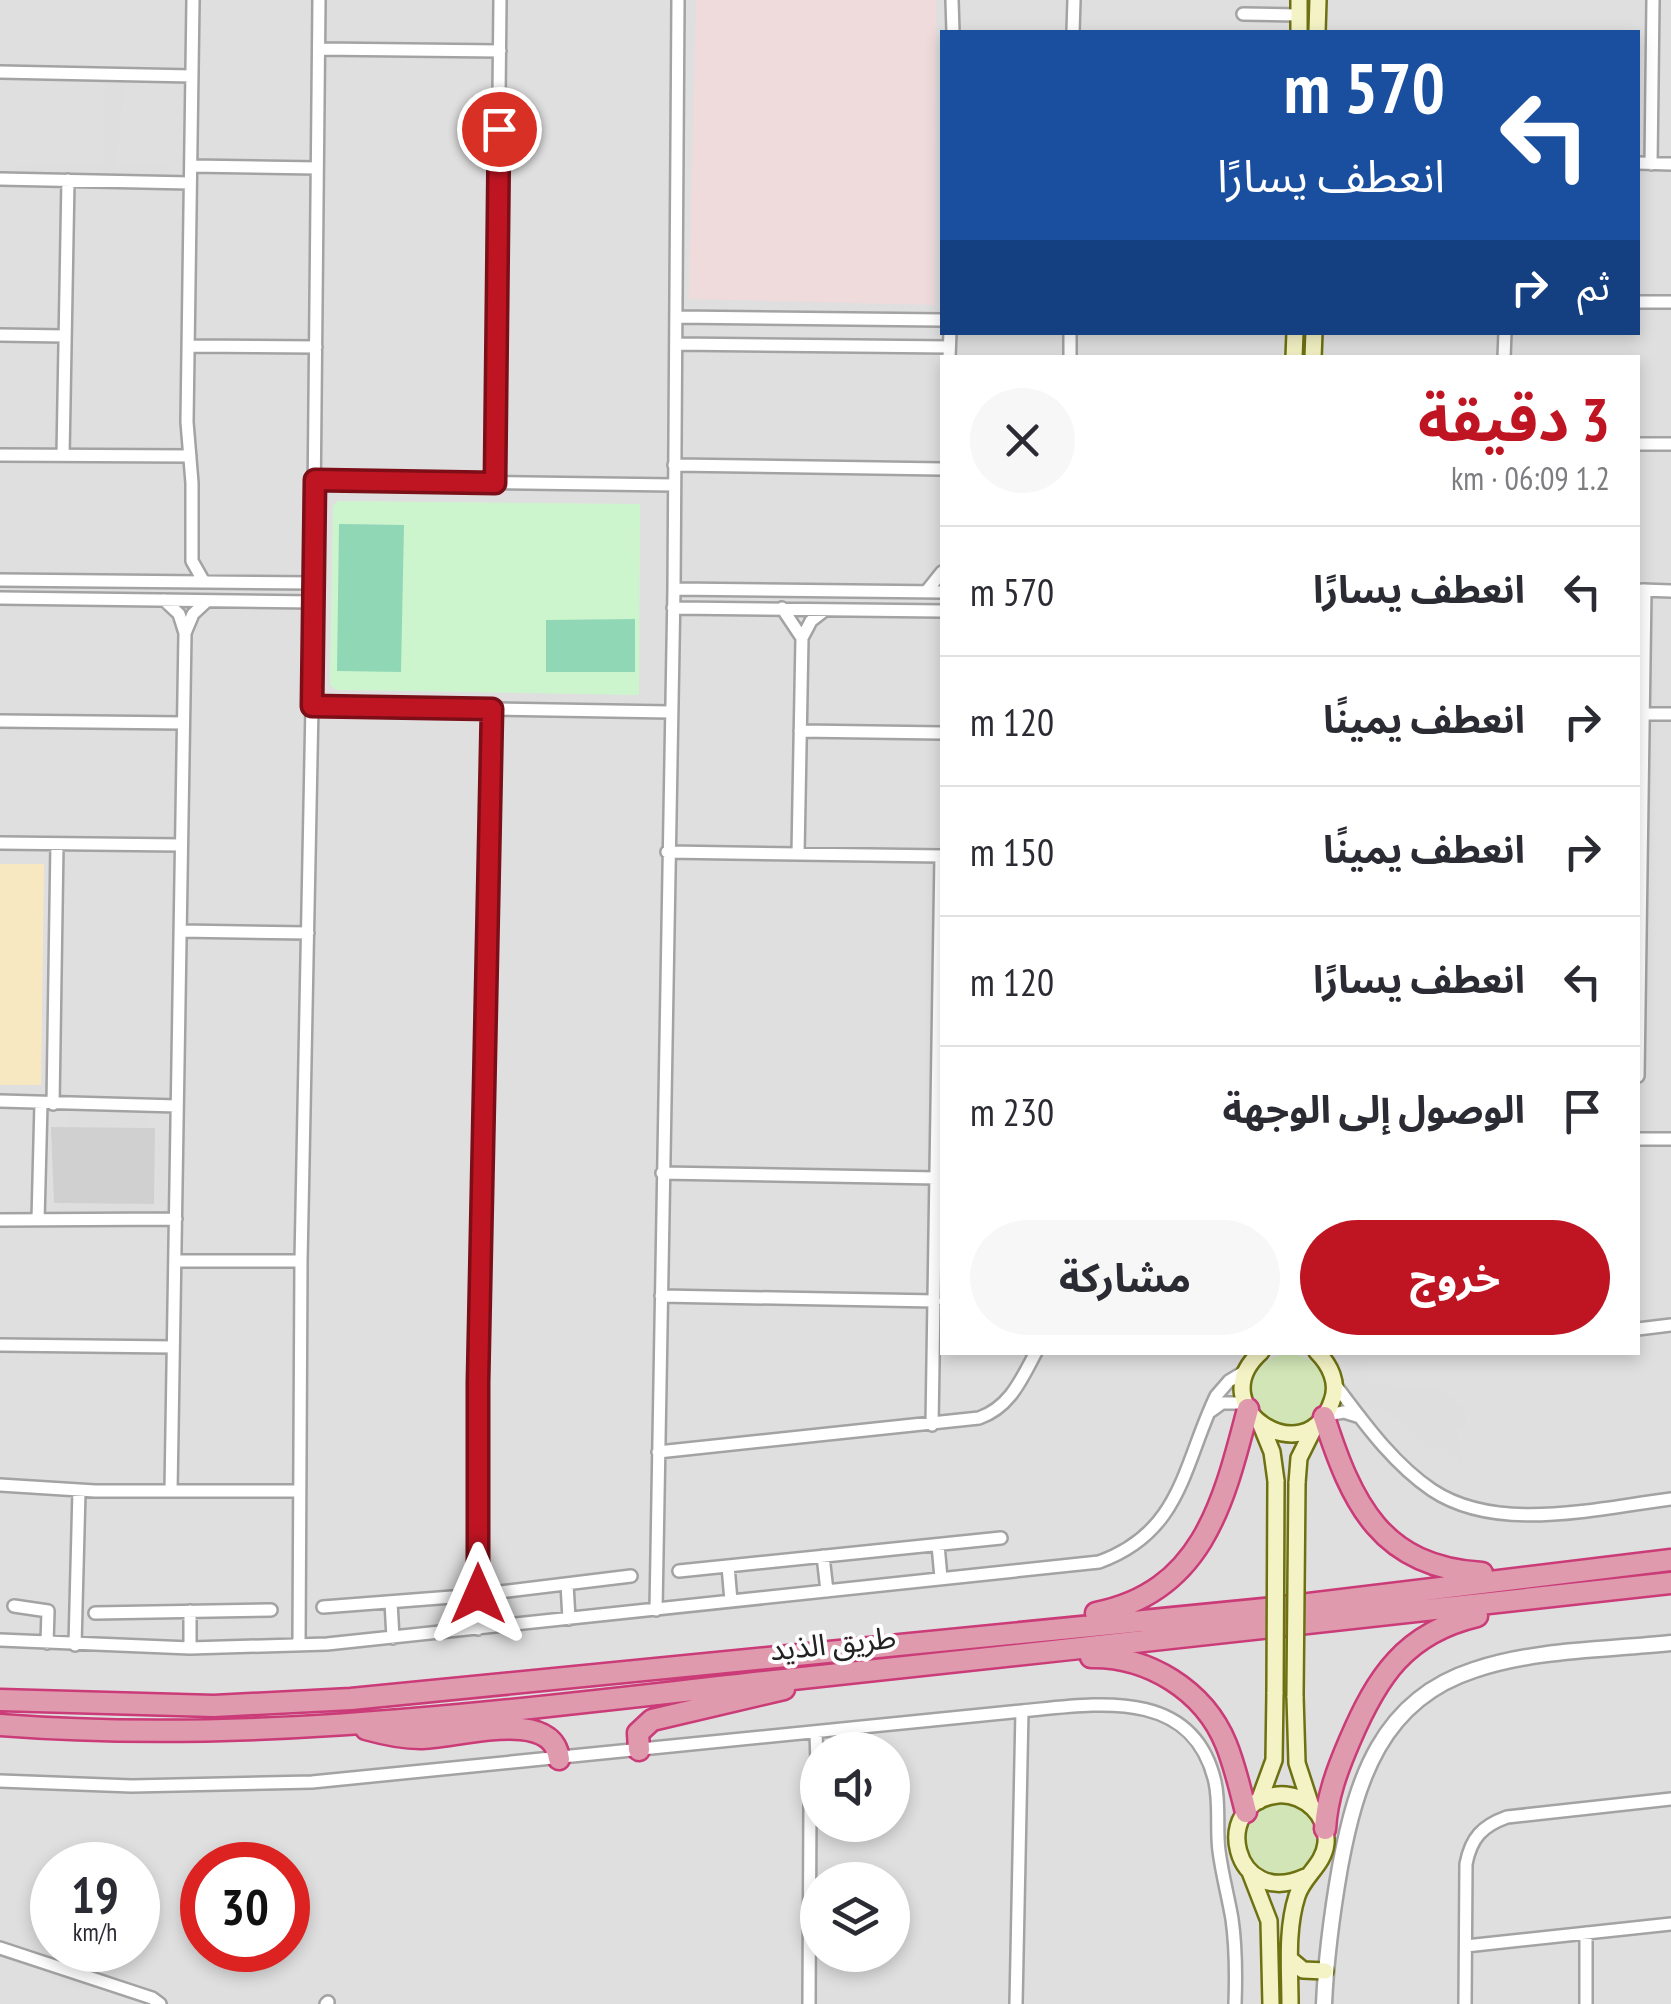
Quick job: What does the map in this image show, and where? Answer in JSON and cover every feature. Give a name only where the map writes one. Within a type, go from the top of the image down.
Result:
[{"type":"highway","points":[[838,1649],[949,1629],[1097,1613],[1144,1599],[1183,1569],[1198,1549],[1251,1412]]},
{"type":"highway","points":[[1322,1419],[1349,1488],[1376,1528],[1394,1544],[1426,1562],[1461,1572],[1554,1573]]},
{"type":"highway","name":"طريق الذيد","points":[[0,1700],[146,1706],[317,1702],[1284,1607],[1671,1560]]},
{"type":"highway","name":"طريق الذيد","points":[[0,1725],[148,1732],[354,1726],[1671,1583]]},
{"type":"highway","points":[[1325,1829],[1332,1786],[1366,1703],[1387,1670],[1414,1644],[1459,1620],[1549,1605],[1591,1592]]},
{"type":"highway","points":[[840,1674],[911,1674],[1079,1657],[1130,1661],[1177,1683],[1213,1720],[1252,1806]]},
{"type":"highway","points":[[639,1750],[638,1733],[652,1720],[750,1699],[808,1677]]},
{"type":"highway","points":[[354,1726],[391,1736],[423,1738],[517,1728],[541,1731],[552,1738],[559,1759]]},
{"type":"main road","points":[[1318,0],[1318,30]]},
{"type":"main road","points":[[1259,1355],[1247,1370],[1243,1386],[1251,1412],[1272,1452],[1276,1481],[1274,1760],[1236,1836],[1237,1850],[1269,1922],[1271,2004]]},
{"type":"main road","points":[[1290,2004],[1294,1906],[1305,1877],[1322,1856],[1325,1829],[1296,1763],[1294,1696],[1299,1458],[1334,1394],[1330,1368],[1319,1355]]},
{"type":"main road","points":[[1251,1412],[1271,1431],[1294,1434],[1322,1419]]},
{"type":"main road","points":[[1252,1806],[1286,1795],[1312,1806]]},
{"type":"main road","points":[[1250,1872],[1271,1883],[1294,1882],[1305,1877]]},
{"type":"main road","points":[[1291,1960],[1303,1970],[1325,1971]]},
{"type":"street","points":[[193,0],[190,456],[192,561],[204,582]]},
{"type":"street","points":[[298,1645],[319,0]]},
{"type":"street","points":[[495,483],[500,0]]},
{"type":"street","points":[[656,1610],[674,589],[678,0]]},
{"type":"street","points":[[952,0],[952,30]]},
{"type":"street","points":[[1074,0],[1074,30]]},
{"type":"street","points":[[1653,0],[1644,163],[1671,164]]},
{"type":"street","points":[[1243,14],[1299,8]]},
{"type":"street","points":[[318,49],[500,51]]},
{"type":"street","points":[[0,72],[192,76]]},
{"type":"street","points":[[191,166],[317,168]]},
{"type":"street","points":[[0,179],[190,183]]},
{"type":"street","points":[[63,455],[68,180]]},
{"type":"street","points":[[1640,302],[1671,302]]},
{"type":"street","points":[[676,317],[940,320]]},
{"type":"street","points":[[739,318],[739,344]]},
{"type":"street","points":[[880,347],[881,319]]},
{"type":"street","points":[[0,335],[65,336]]},
{"type":"street","points":[[676,344],[949,352]]},
{"type":"street","points":[[189,346],[316,347]]},
{"type":"street","points":[[1640,444],[1671,444]]},
{"type":"street","points":[[0,455],[190,456]]},
{"type":"street","points":[[674,465],[940,469]]},
{"type":"street","points":[[315,480],[674,485]]},
{"type":"street","points":[[179,582],[192,561]]},
{"type":"street","points":[[926,592],[940,574]]},
{"type":"street","points":[[0,580],[314,583]]},
{"type":"street","points":[[674,589],[940,592]]},
{"type":"street","points":[[1640,827],[1641,590],[1671,591]]},
{"type":"street","points":[[0,598],[314,602]]},
{"type":"street","points":[[164,600],[178,614],[185,633],[171,1492]]},
{"type":"street","points":[[185,633],[193,614],[207,600]]},
{"type":"street","points":[[673,608],[940,611]]},
{"type":"street","points":[[782,608],[802,638]]},
{"type":"street","points":[[798,854],[802,638],[811,622],[826,610]]},
{"type":"street","points":[[312,706],[670,712]]},
{"type":"street","points":[[478,1629],[478,1382],[492,709]]},
{"type":"street","points":[[1643,714],[1671,714]]},
{"type":"street","points":[[0,721],[183,722]]},
{"type":"street","points":[[800,731],[940,733]]},
{"type":"street","points":[[0,844],[181,845]]},
{"type":"street","points":[[38,1220],[47,1104],[57,844]]},
{"type":"street","points":[[668,852],[940,856]]},
{"type":"street","points":[[180,931],[308,932]]},
{"type":"street","points":[[0,1101],[177,1106]]},
{"type":"street","points":[[932,1424],[940,1112]]},
{"type":"street","points":[[1640,1139],[1671,1139]]},
{"type":"street","points":[[662,1174],[937,1178]]},
{"type":"street","points":[[0,1220],[176,1219]]},
{"type":"street","points":[[175,1261],[300,1261]]},
{"type":"street","points":[[661,1296],[935,1302]]},
{"type":"street","points":[[1640,1329],[1671,1325]]},
{"type":"street","points":[[0,1345],[172,1347]]},
{"type":"street","points":[[658,1452],[979,1418],[997,1410],[1010,1398],[1034,1355]]},
{"type":"street","points":[[0,1640],[190,1648],[298,1645],[1082,1565],[1132,1548],[1170,1509],[1222,1388],[1247,1370]]},
{"type":"street","points":[[1334,1383],[1409,1471],[1431,1489],[1458,1503],[1486,1512],[1527,1515],[1671,1499]]},
{"type":"street","points":[[1209,1415],[1222,1403],[1251,1412]]},
{"type":"street","points":[[1322,1419],[1344,1412],[1360,1418]]},
{"type":"street","points":[[0,1485],[79,1491],[298,1491]]},
{"type":"street","points":[[75,1644],[79,1491]]},
{"type":"street","points":[[680,1571],[1001,1538]]},
{"type":"street","points":[[938,1544],[941,1578]]},
{"type":"street","points":[[823,1556],[827,1592]]},
{"type":"street","points":[[728,1566],[731,1601]]},
{"type":"street","points":[[500,1592],[631,1576]]},
{"type":"street","points":[[567,1584],[570,1619]]},
{"type":"street","points":[[323,1607],[452,1598]]},
{"type":"street","points":[[391,1602],[393,1638]]},
{"type":"street","points":[[14,1606],[46,1610],[47,1643]]},
{"type":"street","points":[[96,1613],[271,1610]]},
{"type":"street","points":[[190,1612],[190,1648]]},
{"type":"street","points":[[1324,2004],[1332,1913],[1352,1809],[1369,1760],[1399,1718],[1446,1682],[1492,1664],[1671,1643]]},
{"type":"street","points":[[816,1732],[1125,1703],[1165,1716],[1194,1740],[1216,1786],[1218,1848],[1234,1940],[1236,2004]]},
{"type":"street","points":[[1016,2004],[1022,1710]]},
{"type":"street","points":[[0,1781],[132,1786],[372,1778],[800,1734]]},
{"type":"street","points":[[1464,2004],[1466,1864],[1478,1833],[1507,1818],[1671,1799]]},
{"type":"street","points":[[808,2004],[810,1842]]},
{"type":"street","points":[[1466,1946],[1671,1924]]},
{"type":"street","points":[[1586,1933],[1586,2004]]},
{"type":"street","points":[[0,1948],[152,1998],[160,2004]]},
{"type":"shaded area","points":[[0,0],[1671,0],[1671,1572],[1368,1607],[1671,1575],[1671,2004],[0,2004]]},
{"type":"shaded area","points":[[696,0],[936,0],[935,305],[689,299]]},
{"type":"shaded area","points":[[29,74],[165,81],[125,82],[116,165],[167,165],[167,175],[16,174],[16,166],[107,165],[105,82],[28,82]]},
{"type":"shaded area","points":[[69,1113],[148,1114],[148,1127],[69,1126]]},
{"type":"shaded area","points":[[51,1127],[155,1128],[154,1204],[54,1203]]},
{"type":"shaded area","points":[[158,1138],[170,1138],[171,1203],[159,1203]]},
{"type":"shaded area","points":[[60,1203],[147,1205],[147,1218],[60,1217]]},
{"type":"shaded area","points":[[1340,1355],[1367,1355],[1367,1385],[1440,1387],[1464,1410],[1467,1426],[1456,1427],[1462,1465],[1438,1444],[1432,1450],[1389,1412],[1352,1400],[1345,1386],[1352,1385]]},
{"type":"green space","points":[[338,501],[640,504],[639,695],[336,690],[330,685],[333,506]],"holes":[[[340,524],[404,525],[402,595]]]},
{"type":"green space","points":[[339,524],[404,525],[401,672],[337,671]]},
{"type":"green space","points":[[635,619],[635,672],[546,672],[546,620]]},
{"type":"green space","points":[[1275,1357],[1303,1357],[1323,1377],[1323,1405],[1303,1425],[1275,1425],[1255,1405],[1255,1377]]},
{"type":"green space","points":[[1283,1804],[1309,1815],[1320,1841],[1309,1867],[1283,1878],[1257,1867],[1246,1841],[1257,1815]]},
{"type":"sand","points":[[0,864],[44,864],[41,1085],[0,1085]]},
{"type":"route","points":[[478,1594],[478,1382],[492,709],[312,706],[315,480],[495,483],[499,129]]}]
